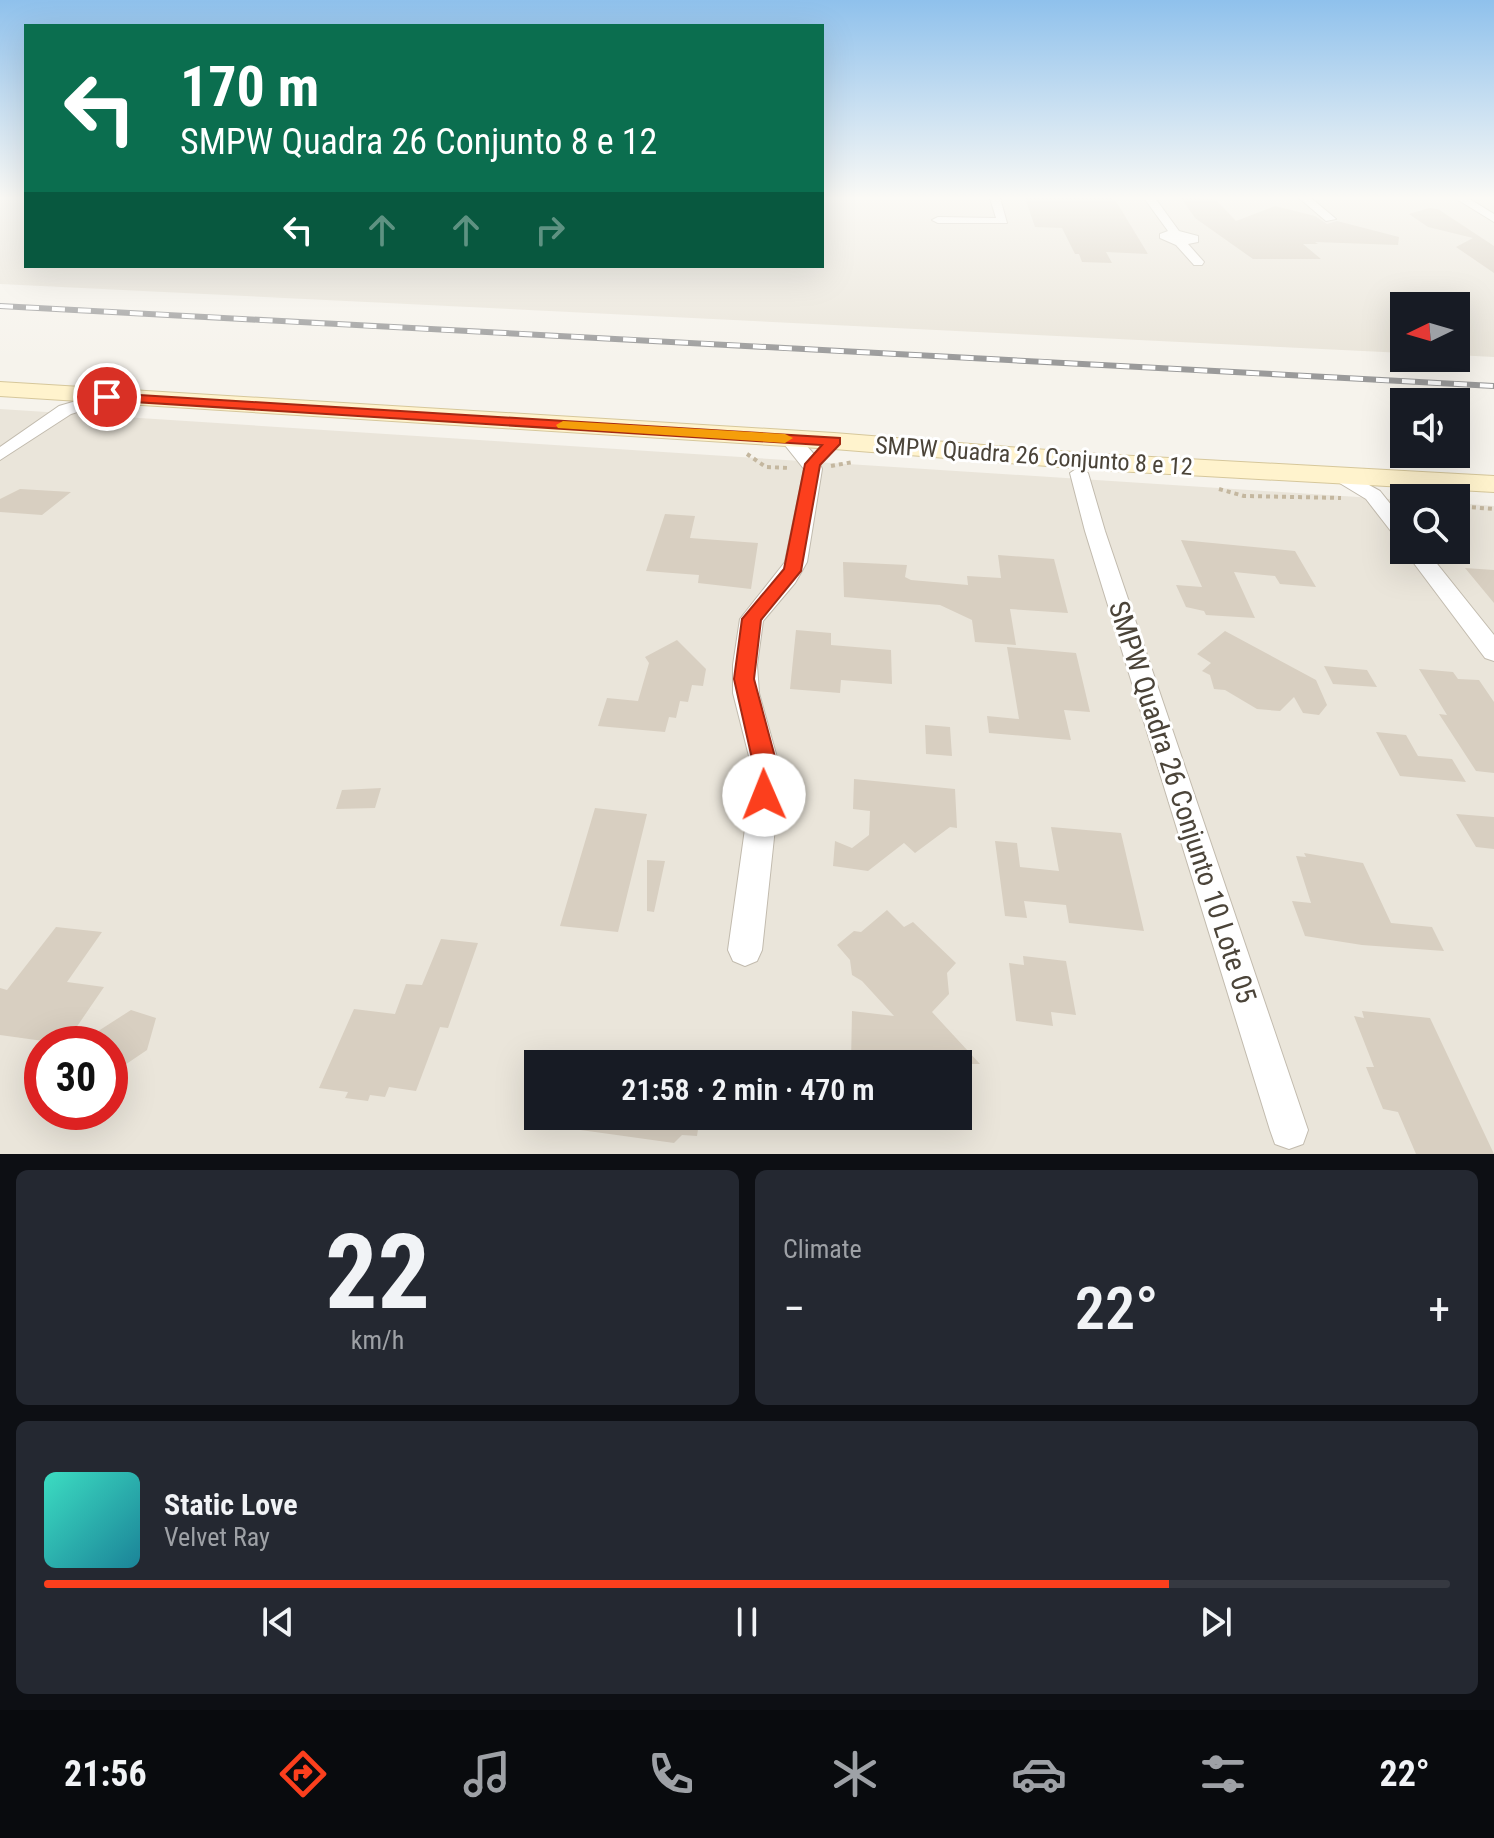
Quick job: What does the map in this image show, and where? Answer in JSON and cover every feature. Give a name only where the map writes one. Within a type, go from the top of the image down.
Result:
[{"type":"street","points":[[1190,252],[1198,262]]},
{"type":"street","name":"SMPW Quadra 26 Conjunto 8 e 12","points":[[0,389],[68,402],[107,397],[834,441],[1077,465],[1340,475],[1377,486],[1494,484]]},
{"type":"street","points":[[0,455],[68,402]]},
{"type":"street","points":[[789,439],[812,464]]},
{"type":"street","points":[[745,950],[767,772],[746,693],[745,665],[752,619],[787,578],[796,562],[812,464],[834,441]]},
{"type":"street","name":"SMPW Quadra 26 Conjunto 10 Lote 05","points":[[1077,465],[1095,531],[1289,1130]]},
{"type":"street","points":[[1377,486],[1390,510]]},
{"type":"street","points":[[1426,564],[1494,652]]},
{"type":"path","points":[[1470,507],[1494,509]]},
{"type":"shaded area","points":[[0,252],[24,252],[24,268],[824,268],[824,252],[1494,252],[1494,357],[1470,356],[1470,292],[1390,292],[1390,352],[0,284]]},
{"type":"shaded area","points":[[0,409],[1390,499],[1390,564],[1470,564],[1470,504],[1494,506],[1494,1154],[0,1154]]},
{"type":"building","points":[[1074,252],[1147,252],[1148,254],[1106,252],[1112,263],[1082,262],[1079,254]]},
{"type":"building","points":[[1243,252],[1312,252],[1321,259],[1253,259]]},
{"type":"building","points":[[1463,252],[1494,252],[1494,273]]},
{"type":"building","points":[[20,489],[71,492],[42,515],[0,512],[0,499]]},
{"type":"building","points":[[665,514],[695,516],[690,538],[758,543],[751,589],[698,583],[699,575],[646,571]]},
{"type":"building","points":[[1181,540],[1295,551],[1316,587],[1280,584],[1275,576],[1234,572],[1255,618],[1206,615],[1204,611],[1186,607],[1176,585],[1202,587]]},
{"type":"building","points":[[998,555],[1054,559],[1068,613],[1010,609],[1016,645],[975,642],[972,620],[940,605],[844,597],[843,562],[907,565],[905,577],[911,580],[968,585],[967,576],[1001,578]]},
{"type":"building","points":[[1465,568],[1494,570],[1494,603]]},
{"type":"building","points":[[796,630],[831,633],[831,645],[891,650],[892,684],[841,680],[840,693],[790,689]]},
{"type":"building","points":[[1225,631],[1316,680],[1327,705],[1319,715],[1303,713],[1294,697],[1280,711],[1257,709],[1225,690],[1214,689],[1210,675],[1202,671],[1211,663],[1197,654]]},
{"type":"building","points":[[677,640],[706,669],[703,686],[692,685],[688,702],[680,701],[676,718],[669,717],[665,732],[598,726],[607,698],[638,701],[649,663],[645,657]]},
{"type":"building","points":[[1007,647],[1076,653],[1090,712],[1064,710],[1071,740],[989,733],[987,716],[1019,719]]},
{"type":"building","points":[[1324,666],[1367,670],[1377,687],[1333,684]]},
{"type":"building","points":[[1419,669],[1453,672],[1458,679],[1479,680],[1494,702],[1494,773],[1476,771],[1439,714],[1447,715]]},
{"type":"building","points":[[925,725],[950,727],[952,756],[926,754]]},
{"type":"building","points":[[1376,732],[1406,735],[1418,756],[1452,759],[1466,782],[1400,776]]},
{"type":"building","points":[[854,779],[955,789],[957,828],[950,827],[915,853],[904,843],[868,871],[833,866],[835,841],[852,848],[869,835],[870,811],[853,809]]},
{"type":"building","points":[[381,788],[375,808],[336,809],[342,790]]},
{"type":"building","points":[[595,808],[647,814],[618,932],[560,926]]},
{"type":"building","points":[[1456,814],[1494,817],[1494,849],[1476,847]]},
{"type":"building","points":[[1051,827],[1121,833],[1144,931],[1069,923],[1066,905],[1024,901],[1027,918],[1005,916],[995,841],[1017,843],[1020,867],[1059,871]]},
{"type":"building","points":[[1304,853],[1363,863],[1391,923],[1432,927],[1444,951],[1362,945],[1305,936],[1292,901],[1311,903],[1296,856],[1306,857]]},
{"type":"building","points":[[647,860],[665,861],[654,912],[647,911]]},
{"type":"building","points":[[887,910],[904,927],[913,922],[956,963],[947,973],[949,994],[932,1012],[967,1050],[851,1050],[852,1011],[894,1016],[862,981],[852,975],[850,960],[837,945],[854,931],[861,932]]},
{"type":"building","points":[[56,927],[102,932],[67,982],[104,987],[77,1026],[24,1026],[24,1038],[0,1035],[0,988],[7,990]]},
{"type":"building","points":[[441,939],[478,943],[448,1028],[440,1027],[416,1091],[389,1087],[385,1097],[370,1095],[368,1101],[345,1098],[348,1092],[319,1088],[354,1009],[395,1014],[406,984],[422,985]]},
{"type":"building","points":[[1023,956],[1066,961],[1076,1015],[1051,1012],[1053,1026],[1016,1021],[1009,963],[1024,965]]},
{"type":"building","points":[[131,1010],[156,1018],[147,1050],[128,1063],[128,1026],[106,1026]]},
{"type":"building","points":[[1362,1011],[1430,1018],[1494,1154],[1416,1154],[1398,1112],[1383,1109],[1366,1067],[1374,1067],[1354,1016],[1364,1018]]},
{"type":"building","points":[[581,1130],[698,1130],[697,1136],[682,1135],[674,1143]]},
{"type":"railway","points":[[0,306],[1494,386]]},
{"type":"slow traffic","points":[[563,425],[785,438]]},
{"type":"route","points":[[107,397],[834,441],[812,464],[792,571],[752,619],[744,679],[767,772],[764,795]]}]
